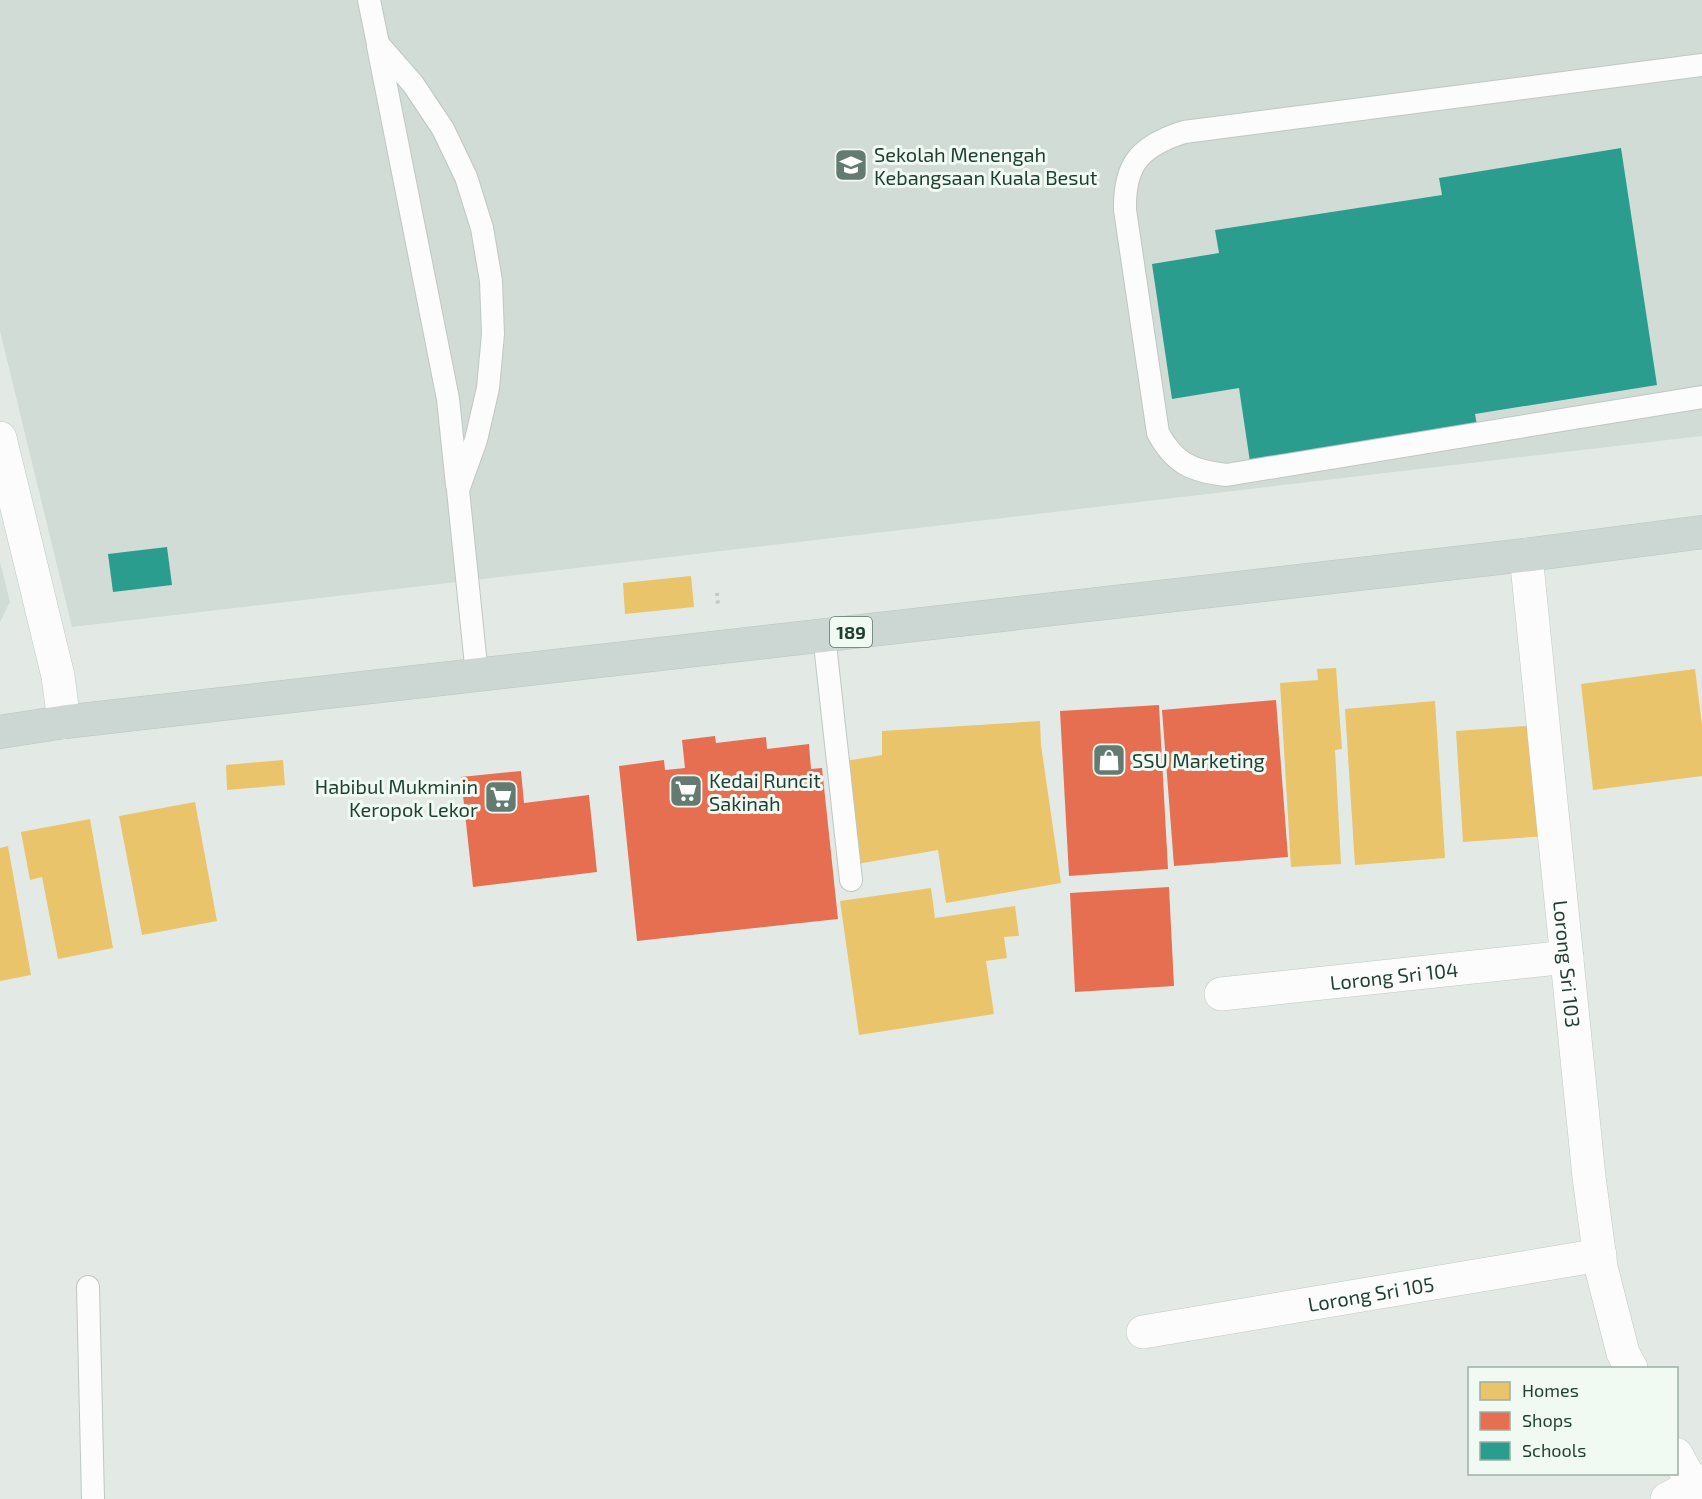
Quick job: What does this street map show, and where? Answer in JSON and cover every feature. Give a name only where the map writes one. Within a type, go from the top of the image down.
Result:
[{"type":"main road","name":"189","points":[[0,732],[64,722],[1526,555],[1702,532]]},
{"type":"street","points":[[0,438],[58,676],[64,722]]},
{"type":"street","name":"Lorong Sri 103","points":[[1526,555],[1589,1177],[1600,1255],[1623,1353],[1630,1367]]},
{"type":"street","name":"Lorong Sri 104","points":[[1221,994],[1567,957]]},
{"type":"street","name":"Lorong Sri 105","points":[[1143,1332],[1600,1255]]},
{"type":"street","points":[[1678,1458],[1687,1489]]},
{"type":"lane","points":[[369,0],[448,399],[477,675]]},
{"type":"lane","points":[[378,44],[413,84],[442,129],[466,177],[486,249],[491,281],[493,334],[488,388],[476,440],[458,490]]},
{"type":"lane","points":[[1702,65],[1184,132],[1162,139],[1142,154],[1130,171],[1124,189],[1125,210],[1158,433],[1167,449],[1178,461],[1192,468],[1226,475],[1702,397]]},
{"type":"lane","points":[[824,635],[851,880]]},
{"type":"lane","points":[[88,1287],[93,1499]]},
{"type":"shaded area","name":"Sekolah Menengah Kebangsaan Kuala Besut","points":[[0,0],[1702,0],[1702,436],[72,627],[0,331]]},
{"type":"shaded area","points":[[0,562],[10,602],[0,622]]},
{"type":"building: Homes","points":[[691,576],[694,607],[625,614],[623,583]]},
{"type":"building: Homes","points":[[1336,668],[1342,749],[1335,750],[1341,864],[1291,867],[1280,683],[1318,680],[1317,669]]},
{"type":"building: Homes","points":[[1695,669],[1702,725],[1702,776],[1593,790],[1581,684]]},
{"type":"building: Homes","points":[[1435,701],[1445,858],[1355,865],[1345,709]]},
{"type":"building: Homes","points":[[1040,721],[1041,745],[1061,883],[946,903],[938,850],[857,864],[840,762],[882,755],[882,731]]},
{"type":"building: Homes","points":[[1540,725],[1546,836],[1463,842],[1456,731]]},
{"type":"building: Homes","points":[[283,760],[285,785],[227,790],[226,765]]},
{"type":"building: Homes","points":[[195,802],[217,921],[142,935],[119,816]]},
{"type":"building: Homes","points":[[90,819],[113,948],[58,959],[42,877],[30,880],[21,832]]},
{"type":"building: Homes","points":[[8,846],[31,975],[0,981],[0,848]]},
{"type":"building: Homes","points":[[931,888],[935,918],[1015,906],[1019,936],[1004,937],[1007,958],[986,961],[994,1014],[859,1035],[840,901]]},
{"type":"building: Shops","points":[[1276,700],[1288,857],[1174,866],[1162,710]]},
{"type":"building: Shops","points":[[1159,705],[1168,869],[1069,876],[1060,711]]},
{"type":"building: Shops","points":[[715,736],[716,743],[766,737],[767,749],[809,744],[811,769],[822,768],[838,919],[637,941],[619,766],[664,760],[665,770],[685,768],[682,740]]},
{"type":"building: Shops","points":[[521,771],[524,803],[589,795],[597,872],[473,887],[461,777]]},
{"type":"building: Shops","points":[[1169,887],[1174,986],[1075,992],[1070,893]]},
{"type":"building: Schools","points":[[1621,148],[1657,385],[1475,414],[1477,425],[1250,462],[1239,388],[1172,399],[1152,264],[1219,253],[1215,230],[1442,195],[1439,178]]},
{"type":"building: Schools","points":[[167,547],[172,585],[113,592],[108,554]]},
{"type":"place","name":"Sekolah Menengah Kebangsaan Kuala Besut","points":[[851,165]]},
{"type":"place","name":"SSU Marketing","points":[[1109,760]]},
{"type":"place","name":"Kedai Runcit Sakinah","points":[[686,791]]},
{"type":"place","name":"Habibul Mukminin Keropok Lekor","points":[[501,797]]}]
